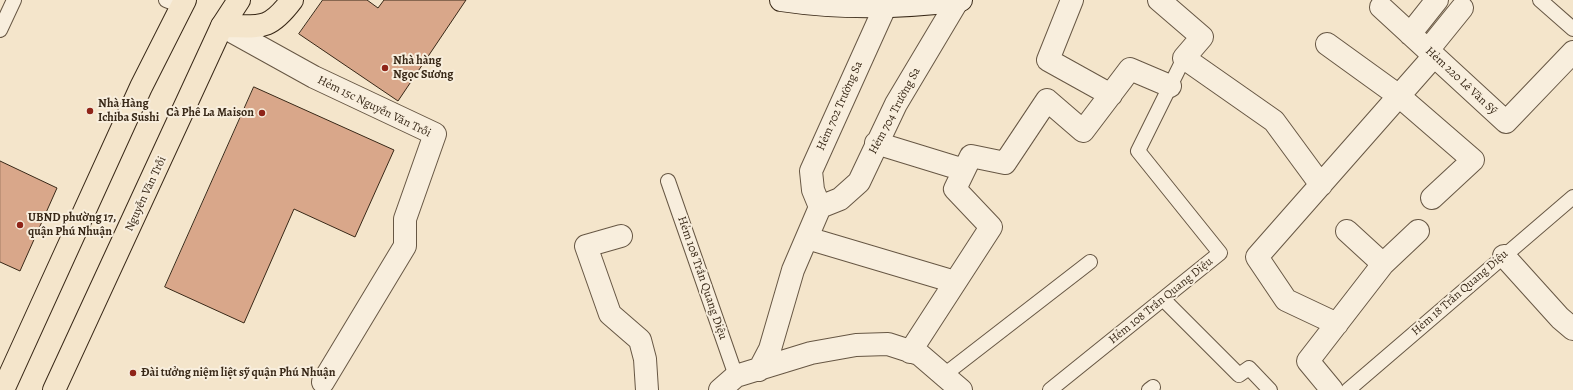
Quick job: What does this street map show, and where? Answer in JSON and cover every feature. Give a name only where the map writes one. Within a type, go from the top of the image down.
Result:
[{"type":"main road","name":"Nguyễn Văn Trỗi","points":[[54,390],[222,26],[239,0]]},
{"type":"main road","points":[[222,26],[262,26],[279,17],[292,0]]},
{"type":"main road","points":[[3,390],[141,88],[178,2]]},
{"type":"street","points":[[781,0],[846,7],[885,7],[959,0]]},
{"type":"street","name":"Hẻm 704 Trường Sa","points":[[820,207],[840,199],[859,182],[876,143],[896,104],[959,0]]},
{"type":"street","points":[[1072,0],[1048,60],[1111,95]]},
{"type":"street","points":[[1159,0],[1202,37],[1184,58],[1274,121],[1321,185]]},
{"type":"street","points":[[1410,34],[1437,0]]},
{"type":"street","name":"Hẻm 702 Trường Sa","points":[[820,207],[813,190],[812,171],[832,122],[885,7]]},
{"type":"street","name":"Hẻm 220 Lê Văn Sỹ","points":[[1381,7],[1506,122],[1573,52]]},
{"type":"street","points":[[1337,324],[1286,300],[1257,257],[1399,96],[1431,54],[1462,8]]},
{"type":"street","name":"Hẻm 15c Nguyễn Văn Trỗi","points":[[222,26],[314,78],[435,134],[405,219],[405,246],[323,382]]},
{"type":"street","points":[[1327,44],[1399,96],[1473,160],[1432,198]]},
{"type":"street","points":[[910,352],[991,227],[955,190],[971,156],[1005,163],[1047,100],[1083,131],[1130,69],[1170,86]]},
{"type":"street","points":[[876,143],[964,170]]},
{"type":"street","points":[[759,370],[770,349],[793,270],[820,207]]},
{"type":"street","points":[[1347,231],[1383,264]]},
{"type":"street","points":[[1332,390],[1308,361],[1383,264],[1418,231]]},
{"type":"street","points":[[621,236],[586,246],[610,314],[640,340],[645,359],[647,390]]},
{"type":"street","points":[[807,238],[955,282]]},
{"type":"street","points":[[1504,256],[1560,318],[1573,329]]},
{"type":"street","points":[[720,390],[736,376],[811,353],[856,345],[888,344],[919,354],[961,390]]},
{"type":"lane","points":[[0,30],[14,0]]},
{"type":"lane","points":[[1540,0],[1573,29]]},
{"type":"lane","name":"Hẻm 108 Trần Quang Diệu","points":[[1050,390],[1220,253],[1138,151],[1184,58]]},
{"type":"lane","name":"Hẻm 108 Trần Quang Diệu","points":[[668,181],[736,376]]},
{"type":"lane","name":"Hẻm 18 Trần Quang Diệu","points":[[1348,390],[1573,197]]},
{"type":"lane","points":[[944,375],[1090,262]]},
{"type":"lane","points":[[1164,299],[1239,375],[1249,368],[1270,390]]},
{"type":"building","name":"Nhà hàng Ngọc Sương","points":[[323,0],[367,0],[378,8],[384,0],[466,0],[398,101],[299,34]]},
{"type":"building","points":[[254,87],[394,150],[355,237],[294,209],[244,323],[165,287]]},
{"type":"building","name":"UBND phường 17, quận Phú Nhuận","points":[[0,161],[57,188],[20,271],[0,262]]},
{"type":"place","name":"Nhà hàng Ngọc Sương","points":[[385,68]]},
{"type":"place","name":"Nhà Hàng Ichiba Sushi","points":[[90,111]]},
{"type":"place","name":"Cà Phê La Maison","points":[[262,113]]},
{"type":"place","name":"UBND phường 17, quận Phú Nhuận","points":[[20,225]]},
{"type":"place","name":"Đài tưởng niệm liệt sỹ quận Phú Nhuận","points":[[133,373]]}]
